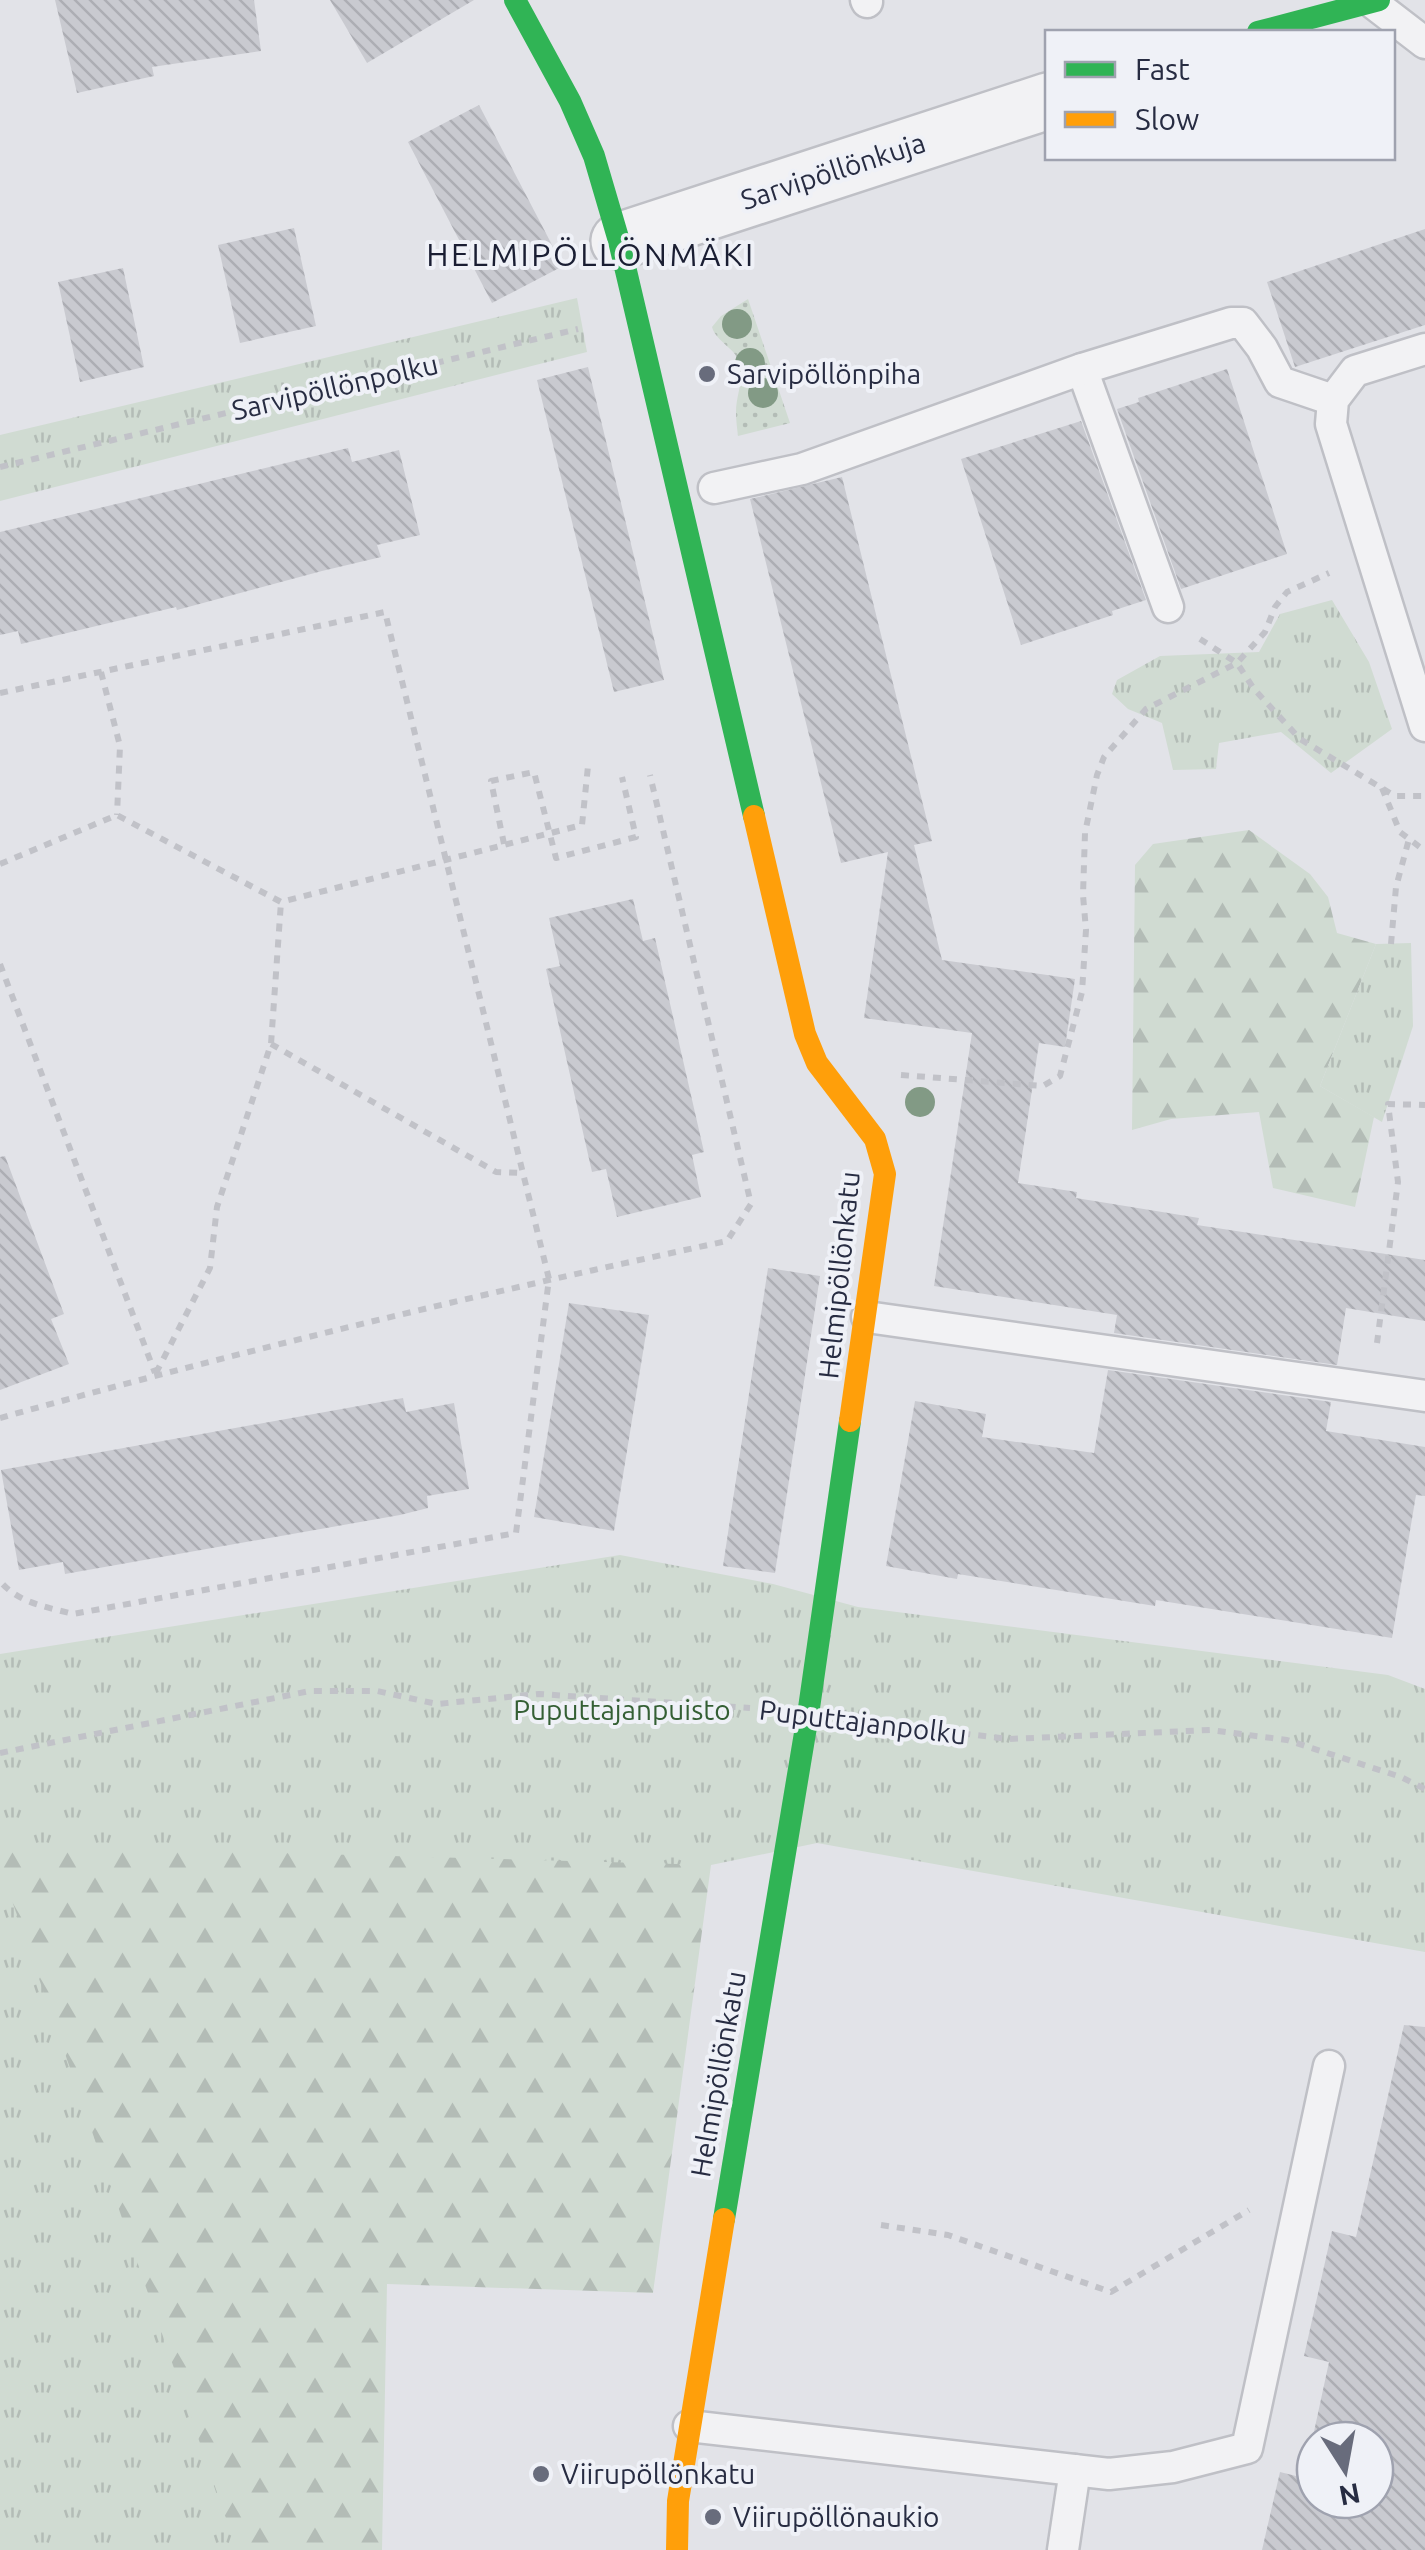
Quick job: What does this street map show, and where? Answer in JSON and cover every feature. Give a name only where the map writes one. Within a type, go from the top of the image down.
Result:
[{"type":"street","name":"Helmipöllönkatu","points":[[515,0],[570,100],[594,156],[620,241],[806,1034],[817,1064],[875,1139],[885,1174],[808,1715],[689,2426],[678,2501],[677,2550]]},
{"type":"street","points":[[1265,30],[1376,2]]},
{"type":"street","name":"Sarvipöllönkuja","points":[[620,241],[1045,102]]},
{"type":"lane","points":[[1376,2],[1425,43]]},
{"type":"lane","points":[[714,488],[802,469],[1082,370],[1231,323],[1244,324],[1280,382],[1333,400]]},
{"type":"lane","points":[[1425,350],[1356,371],[1333,400],[1331,424],[1425,726]]},
{"type":"lane","points":[[1082,370],[1168,607]]},
{"type":"lane","points":[[867,1317],[1425,1396]]},
{"type":"lane","points":[[689,2426],[1109,2474],[1173,2467],[1247,2448],[1328,2066]]},
{"type":"lane","points":[[1063,2550],[1075,2470]]},
{"type":"path","name":"Sarvipöllönpolku","points":[[0,467],[636,314]]},
{"type":"path","points":[[888,1074],[1044,1086],[1060,1076],[1082,992],[1086,930],[1084,833],[1104,757],[1146,709],[1237,663],[1265,632],[1274,607],[1287,592],[1337,570]]},
{"type":"path","points":[[1168,607],[1188,631],[1237,663],[1254,689],[1300,739],[1395,796],[1425,796]]},
{"type":"path","points":[[0,693],[385,612],[549,1279],[516,1534],[73,1614],[31,1604],[8,1590],[0,1580]]},
{"type":"path","points":[[101,672],[120,746],[117,815]]},
{"type":"path","points":[[117,815],[281,902],[582,825],[588,766]]},
{"type":"path","points":[[504,844],[491,782],[534,772],[556,858],[636,837],[622,777]]},
{"type":"path","points":[[0,1418],[156,1374],[549,1279],[727,1242],[751,1204],[650,775]]},
{"type":"path","points":[[1382,788],[1400,832],[1425,851]]},
{"type":"path","points":[[0,864],[117,815]]},
{"type":"path","points":[[1390,944],[1396,887],[1409,839]]},
{"type":"path","points":[[156,1374],[210,1268],[217,1207],[271,1044],[281,902]]},
{"type":"path","points":[[0,964],[156,1374]]},
{"type":"path","points":[[271,1044],[496,1172],[523,1173]]},
{"type":"path","points":[[1370,1388],[1398,1182],[1388,1104],[1425,1105]]},
{"type":"path","name":"Puputtajanpolku","points":[[0,1753],[310,1691],[377,1690],[437,1704],[539,1694],[771,1710],[1009,1739],[1210,1730],[1287,1740],[1401,1777],[1425,1789]]},
{"type":"path","points":[[882,2226],[948,2234],[1112,2292],[1306,2176]]},
{"type":"green space","points":[[577,298],[587,352],[0,501],[0,435]]},
{"type":"green space","points":[[748,299],[790,423],[738,436],[740,364],[712,327],[721,316]]},
{"type":"green space","points":[[1332,600],[1369,662],[1392,729],[1331,773],[1281,732],[1219,743],[1216,769],[1173,770],[1162,723],[1128,709],[1112,694],[1117,680],[1160,656],[1259,652],[1280,614]]},
{"type":"green space","points":[[1249,830],[1310,874],[1328,897],[1337,933],[1376,944],[1320,1086],[1374,1117],[1355,1207],[1273,1188],[1259,1112],[1171,1119],[1132,1130],[1135,865],[1153,844]]},
{"type":"green space","points":[[1411,943],[1413,1026],[1382,1122],[1320,1086],[1376,944]]},
{"type":"green space","name":"Puputtajanpuisto","points":[[620,1555],[773,1584],[858,1607],[1388,1675],[1425,1689],[1425,1952],[817,1843],[711,1865],[0,1845],[0,1654]]},
{"type":"green space","points":[[739,1741],[711,1865],[653,2293],[387,2284],[382,2550],[7,2550],[0,2193],[0,1802]]},
{"type":"green space","points":[[0,1866],[237,2550],[0,2550]]},
{"type":"building","points":[[55,0],[254,0],[261,51],[152,67],[154,76],[77,93]]},
{"type":"building","points":[[330,0],[474,0],[367,63]]},
{"type":"building","points":[[479,105],[563,266],[492,303],[408,142]]},
{"type":"building","points":[[294,228],[316,326],[240,343],[218,245]]},
{"type":"building","points":[[1425,229],[1425,325],[1295,367],[1267,282]]},
{"type":"building","points":[[123,268],[144,367],[80,382],[58,282]]},
{"type":"building","points":[[588,367],[664,680],[614,692],[537,380]]},
{"type":"building","points":[[1227,369],[1287,554],[1181,589],[1117,409],[1139,402],[1138,398]]},
{"type":"building","points":[[1081,421],[1146,600],[1021,645],[961,459]]},
{"type":"building","points":[[348,448],[352,462],[399,450],[420,535],[377,545],[381,557],[177,610],[176,607],[21,644],[18,631],[0,635],[0,532]]},
{"type":"building","points":[[842,477],[932,841],[914,845],[942,960],[1075,979],[1065,1047],[1039,1043],[1018,1183],[1077,1192],[1076,1198],[1199,1218],[1197,1225],[1425,1260],[1425,1321],[1346,1308],[1337,1365],[1114,1333],[1117,1315],[934,1286],[972,1033],[864,1018],[888,852],[841,863],[750,499]]},
{"type":"building","points":[[633,899],[643,941],[655,938],[704,1152],[692,1155],[701,1197],[617,1217],[606,1169],[592,1172],[546,969],[560,966],[549,918]]},
{"type":"building","points":[[5,1156],[64,1314],[51,1319],[69,1364],[0,1390],[0,1157]]},
{"type":"building","points":[[768,1268],[820,1276],[775,1573],[723,1566]]},
{"type":"building","points":[[569,1303],[649,1315],[614,1531],[534,1517]]},
{"type":"building","points":[[1108,1370],[1331,1402],[1326,1431],[1425,1447],[1425,1496],[1416,1495],[1392,1638],[1156,1600],[1155,1606],[886,1566],[915,1401],[986,1414],[982,1437],[1094,1453]]},
{"type":"building","points":[[403,1398],[406,1412],[454,1403],[469,1489],[427,1496],[428,1508],[400,1515],[65,1574],[63,1562],[19,1570],[1,1470]]},
{"type":"building","points":[[1404,2025],[1425,2027],[1425,2550],[1262,2550],[1280,2472],[1295,2476],[1295,2520],[1395,2520],[1395,2420],[1316,2420],[1329,2362],[1304,2356],[1332,2231],[1356,2237]]},
{"type":"traffic: fast","points":[[515,0],[570,101],[594,156],[619,241],[754,816]]},
{"type":"traffic: fast","points":[[1266,30],[1379,0]]},
{"type":"traffic: fast","points":[[724,2219],[808,1715],[850,1421]]},
{"type":"traffic: slow","points":[[754,816],[805,1034],[817,1063],[875,1139],[885,1174],[850,1421]]},
{"type":"traffic: slow","points":[[677,2550],[678,2501],[724,2219]]},
{"type":"place","name":"Sarvipöllönpiha","points":[[707,374]]},
{"type":"place","name":"Viirupöllönkatu","points":[[541,2474]]},
{"type":"place","name":"Viirupöllönaukio","points":[[713,2517]]},
{"type":"district","name":"HELMIPÖLLÖNMÄKI","points":[[591,255]]}]
